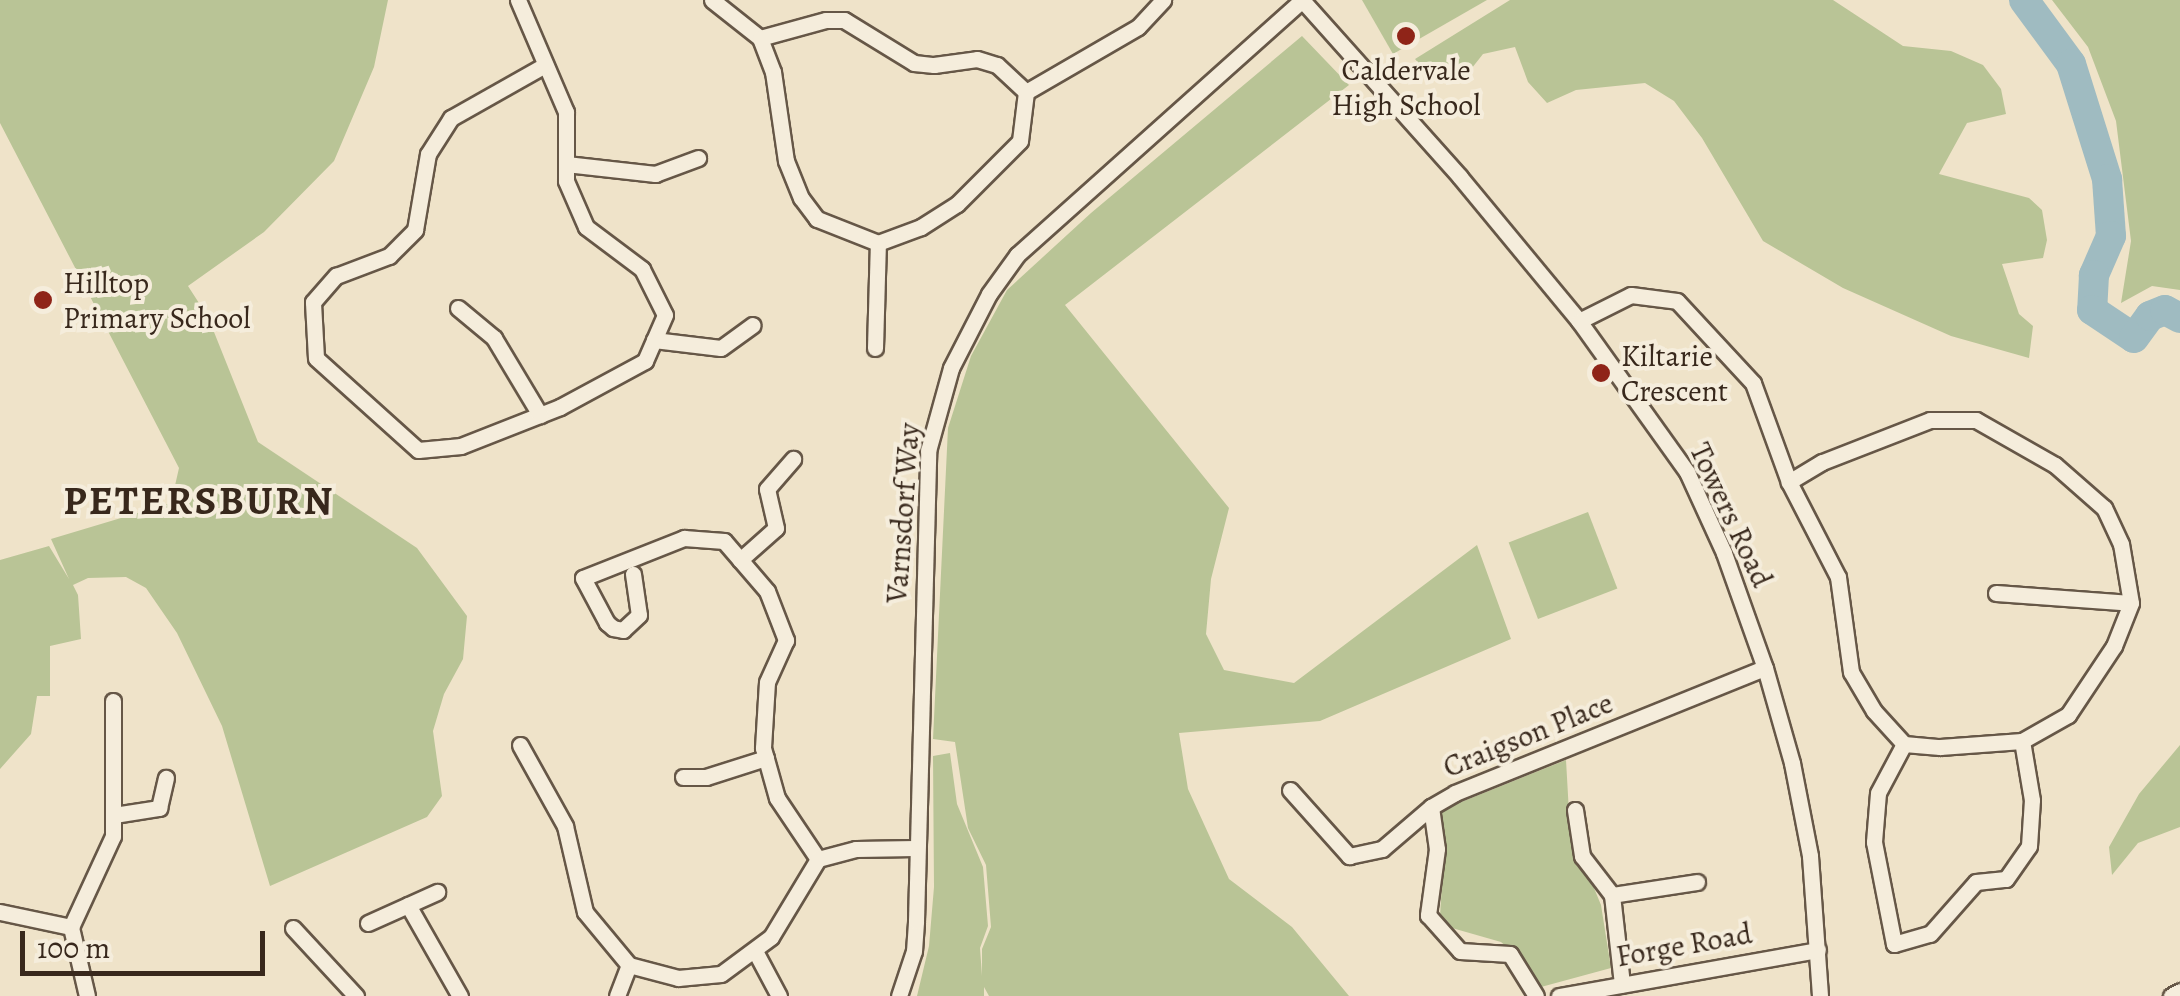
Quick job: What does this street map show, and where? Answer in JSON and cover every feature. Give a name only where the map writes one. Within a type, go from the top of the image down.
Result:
[{"type":"street","points":[[518,0],[566,112],[566,181],[586,226],[642,269],[665,315],[645,361],[540,415],[461,446],[418,450],[316,358],[313,302],[336,276],[389,256],[415,230],[428,154],[451,118],[545,65]]},
{"type":"street","points":[[712,0],[760,38],[773,72],[786,161],[801,198],[817,219],[878,243],[921,226],[957,204],[1020,141],[1026,92]]},
{"type":"street","points":[[1026,92],[1138,27],[1163,0]]},
{"type":"street","name":"Towers Road","points":[[1302,0],[1460,177],[1579,321],[1687,472],[1724,553],[1765,668],[1792,763],[1810,856],[1820,996]]},
{"type":"street","name":"Varnsdorf Way","points":[[900,996],[914,951],[928,451],[951,368],[966,334],[1017,255],[1302,0]]},
{"type":"street","points":[[760,38],[826,20],[844,20],[914,62],[934,65],[977,59],[997,65],[1026,92]]},
{"type":"street","points":[[566,164],[655,174],[698,158]]},
{"type":"street","points":[[875,348],[878,243]]},
{"type":"street","points":[[1579,321],[1631,295],[1677,302],[1753,383],[1789,482],[1838,577],[1852,672],[1874,711],[1904,744],[1940,748],[2022,741],[2068,715],[2114,646],[2131,603],[2121,544],[2104,508],[2055,465],[1976,420],[1930,420],[1822,462],[1789,482]]},
{"type":"street","points":[[458,308],[494,338],[540,415]]},
{"type":"street","points":[[654,340],[720,348],[754,325]]},
{"type":"street","points":[[740,560],[776,528],[766,489],[793,459]]},
{"type":"street","points":[[633,574],[639,615],[624,630],[606,623],[582,578],[684,538],[724,541],[766,590],[786,640],[766,682],[766,758],[777,798],[818,859]]},
{"type":"street","points":[[1996,593],[2131,603]]},
{"type":"street","name":"Craigson Place","points":[[1290,790],[1349,856],[1382,849],[1431,806],[1765,668]]},
{"type":"street","points":[[87,996],[71,926],[112,836],[113,701]]},
{"type":"street","points":[[1904,744],[1878,794],[1874,842],[1884,911],[1894,944],[1930,934],[1976,882],[2006,879],[2029,846],[2032,800],[2022,741]]},
{"type":"street","points":[[520,745],[565,826],[585,912],[629,965],[678,978],[720,974],[755,952],[771,937],[818,859],[856,849],[916,848]]},
{"type":"street","points":[[683,777],[706,777],[766,758]]},
{"type":"street","points":[[114,815],[159,808],[166,778]]},
{"type":"street","points":[[1431,806],[1437,849],[1428,914],[1460,951],[1510,954],[1536,996]]},
{"type":"street","points":[[1576,810],[1582,856],[1612,895],[1622,984]]},
{"type":"street","points":[[1612,895],[1697,882]]},
{"type":"street","points":[[368,923],[437,892]]},
{"type":"street","points":[[408,905],[460,996]]},
{"type":"street","points":[[0,912],[71,926]]},
{"type":"street","points":[[294,928],[356,996]]},
{"type":"street","name":"Forge Road","points":[[1559,996],[1818,950]]},
{"type":"street","points":[[755,952],[779,996]]},
{"type":"street","points":[[617,996],[629,965]]},
{"type":"street","points":[[2171,996],[2180,991]]},
{"type":"green space","points":[[0,0],[388,0],[374,67],[334,161],[264,232],[188,286],[208,317],[258,442],[417,548],[467,616],[463,659],[444,694],[433,731],[442,796],[427,817],[270,886],[222,726],[177,633],[146,588],[126,577],[88,578],[73,585],[78,595],[81,639],[50,646],[50,696],[37,696],[31,734],[0,769],[0,560],[49,546],[69,579],[51,539],[171,503],[179,468],[0,123]]},
{"type":"green space","points":[[1362,0],[1487,0],[1393,54]]},
{"type":"green space","points":[[1510,0],[1833,0],[1903,46],[1951,51],[1983,65],[2001,89],[2006,114],[1967,123],[1939,174],[2029,198],[2042,210],[2047,240],[2043,258],[2002,264],[2019,314],[2033,326],[2029,358],[1951,336],[1843,288],[1763,241],[1702,138],[1674,101],[1645,83],[1576,90],[1547,103],[1528,82],[1515,47],[1483,54],[1464,78],[1426,72],[1415,59]]},
{"type":"green space","points":[[2052,0],[2180,0],[2180,290],[2152,286],[2121,303],[2131,241],[2116,121],[2088,47]]},
{"type":"green space","points":[[1302,36],[1349,85],[1065,305],[1229,508],[1211,579],[1206,634],[1224,670],[1294,683],[1477,545],[1511,639],[1320,721],[1179,733],[1188,789],[1229,879],[1292,927],[1349,996],[989,996],[984,987],[984,996],[917,996],[929,946],[934,887],[933,756],[950,753],[957,804],[983,867],[988,926],[980,948],[982,976],[982,949],[991,927],[986,865],[968,828],[955,742],[933,739],[948,428],[971,356],[1007,290],[1091,213]]},
{"type":"green space","points":[[1588,512],[1617,589],[1538,619],[1509,542]]},
{"type":"green space","points":[[2180,745],[2180,827],[2138,843],[2112,875],[2109,847],[2139,794]]},
{"type":"green space","points":[[1566,760],[1570,830],[1601,905],[1611,968],[1541,987],[1527,964],[1501,942],[1452,928],[1440,916],[1445,836],[1439,811]]},
{"type":"waterway","points":[[2024,0],[2071,64],[2107,179],[2111,236],[2094,275],[2092,310],[2134,338],[2150,316],[2165,310],[2180,318]]},
{"type":"place","name":"Caldervale High School","points":[[1406,36]]},
{"type":"place","name":"Hilltop Primary School","points":[[43,300]]},
{"type":"place","name":"Kiltarie Crescent","points":[[1601,373]]},
{"type":"district","name":"PETERSBURN","points":[[199,501]]}]
